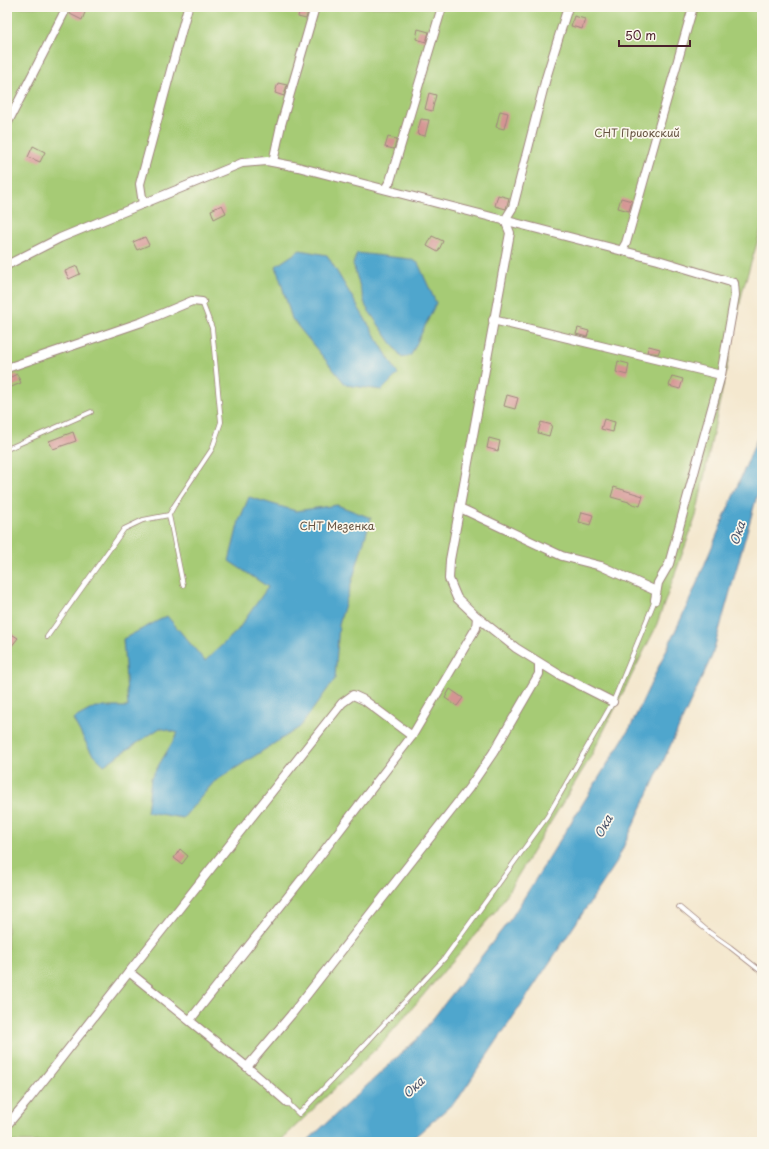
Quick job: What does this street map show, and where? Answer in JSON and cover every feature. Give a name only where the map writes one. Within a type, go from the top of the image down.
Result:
[{"type":"street","points":[[7,124],[67,7]]},
{"type":"street","points":[[143,204],[140,184],[188,7]]},
{"type":"street","points":[[273,162],[281,126],[315,7]]},
{"type":"street","points":[[385,189],[390,181],[442,7]]},
{"type":"street","points":[[505,220],[513,207],[546,78],[568,7]]},
{"type":"street","points":[[622,250],[626,243],[693,7]]},
{"type":"street","points":[[7,265],[60,238],[242,163],[267,161],[298,167],[622,250],[734,283],[735,295],[721,375],[669,564],[658,582],[656,595],[601,566],[562,556],[460,508]]},
{"type":"street","points":[[505,220],[510,233],[450,560],[449,578],[457,598],[477,617],[516,648],[558,674],[613,702]]},
{"type":"street","points":[[7,368],[142,322],[192,301],[202,302]]},
{"type":"street","points":[[493,320],[721,375]]},
{"type":"street","points":[[190,1020],[313,865],[412,736],[476,628],[477,617]]},
{"type":"street","points":[[247,1067],[291,1015],[469,788],[493,753],[539,674],[540,663]]},
{"type":"street","points":[[7,1125],[30,1099],[342,704],[353,695],[364,700],[412,736]]},
{"type":"street","points":[[129,972],[190,1020],[287,1102]]},
{"type":"lane","points":[[183,585],[169,515],[212,449],[221,422],[212,328],[202,302]]},
{"type":"lane","points":[[7,449],[91,412]]},
{"type":"lane","points":[[47,637],[124,529],[143,520],[169,515]]},
{"type":"lane","points":[[287,1102],[299,1114],[444,959],[548,817],[613,702],[656,595]]},
{"type":"lane","points":[[679,907],[710,933],[730,946],[762,972]]},
{"type":"green space","name":"СНТ Мезенка","points":[[7,7],[762,7],[762,227],[743,289],[696,516],[655,629],[590,758],[498,908],[383,1042],[279,1142],[7,1142]]},
{"type":"water","points":[[300,250],[327,255],[398,374],[382,390],[346,385],[292,319],[276,266]]},
{"type":"water","points":[[357,253],[410,259],[418,263],[436,303],[411,355],[402,358],[366,307],[353,264]]},
{"type":"water","name":"Ока","points":[[762,427],[762,478],[712,656],[615,865],[458,1099],[409,1142],[306,1142],[417,1039],[512,917],[631,726],[691,597]]},
{"type":"water","points":[[249,497],[296,511],[337,505],[371,518],[339,624],[335,679],[300,727],[214,782],[183,818],[147,812],[151,778],[178,733],[160,728],[104,765],[91,752],[73,719],[95,707],[128,707],[123,639],[167,616],[205,661],[237,631],[268,587],[229,561],[239,521]]},
{"type":"building","points":[[72,7],[79,7],[86,10],[82,20],[70,14]]},
{"type":"building","points":[[300,7],[309,7],[306,19],[298,17]]},
{"type":"building","points":[[574,16],[585,19],[582,29],[571,26]]},
{"type":"building","points":[[418,29],[429,32],[426,42],[416,39]]},
{"type":"building","points":[[278,83],[287,85],[284,96],[275,93]]},
{"type":"building","points":[[429,93],[436,95],[432,111],[425,109]]},
{"type":"building","points":[[500,111],[508,113],[504,129],[496,127]]},
{"type":"building","points":[[421,119],[429,120],[425,136],[417,134]]},
{"type":"building","points":[[388,137],[397,139],[394,149],[385,147]]},
{"type":"building","points":[[33,146],[45,152],[40,162],[28,157]]},
{"type":"building","points":[[498,195],[509,198],[506,209],[495,206]]},
{"type":"building","points":[[621,198],[632,201],[629,211],[618,208]]},
{"type":"building","points":[[222,205],[226,213],[214,219],[211,210]]},
{"type":"building","points":[[432,236],[443,241],[438,252],[427,246]]},
{"type":"building","points":[[145,237],[149,245],[137,250],[133,242]]},
{"type":"building","points":[[77,266],[80,274],[69,279],[65,271]]},
{"type":"building","points":[[578,328],[589,331],[587,337],[576,334]]},
{"type":"building","points":[[649,346],[660,349],[658,354],[647,352]]},
{"type":"building","points":[[618,361],[629,364],[627,375],[616,372]]},
{"type":"building","points":[[17,374],[21,383],[9,388],[7,379]]},
{"type":"building","points":[[672,376],[683,379],[680,389],[669,386]]},
{"type":"building","points":[[507,395],[518,398],[515,409],[504,406]]},
{"type":"building","points":[[604,419],[615,422],[613,432],[601,429]]},
{"type":"building","points":[[541,422],[552,425],[549,436],[538,433]]},
{"type":"building","points":[[73,432],[76,441],[53,449],[49,441]]},
{"type":"building","points":[[489,438],[500,441],[498,451],[487,448]]},
{"type":"building","points":[[614,487],[643,496],[640,506],[611,497]]},
{"type":"building","points":[[582,512],[593,515],[590,525],[579,522]]},
{"type":"building","points":[[10,633],[18,638],[11,647],[7,644],[7,636]]},
{"type":"building","points":[[450,689],[463,698],[457,706],[445,698]]},
{"type":"building","points":[[180,849],[188,856],[182,864],[174,858]]},
{"type":"park label","name":"СНТ Приокский","points":[[637,132]]}]
